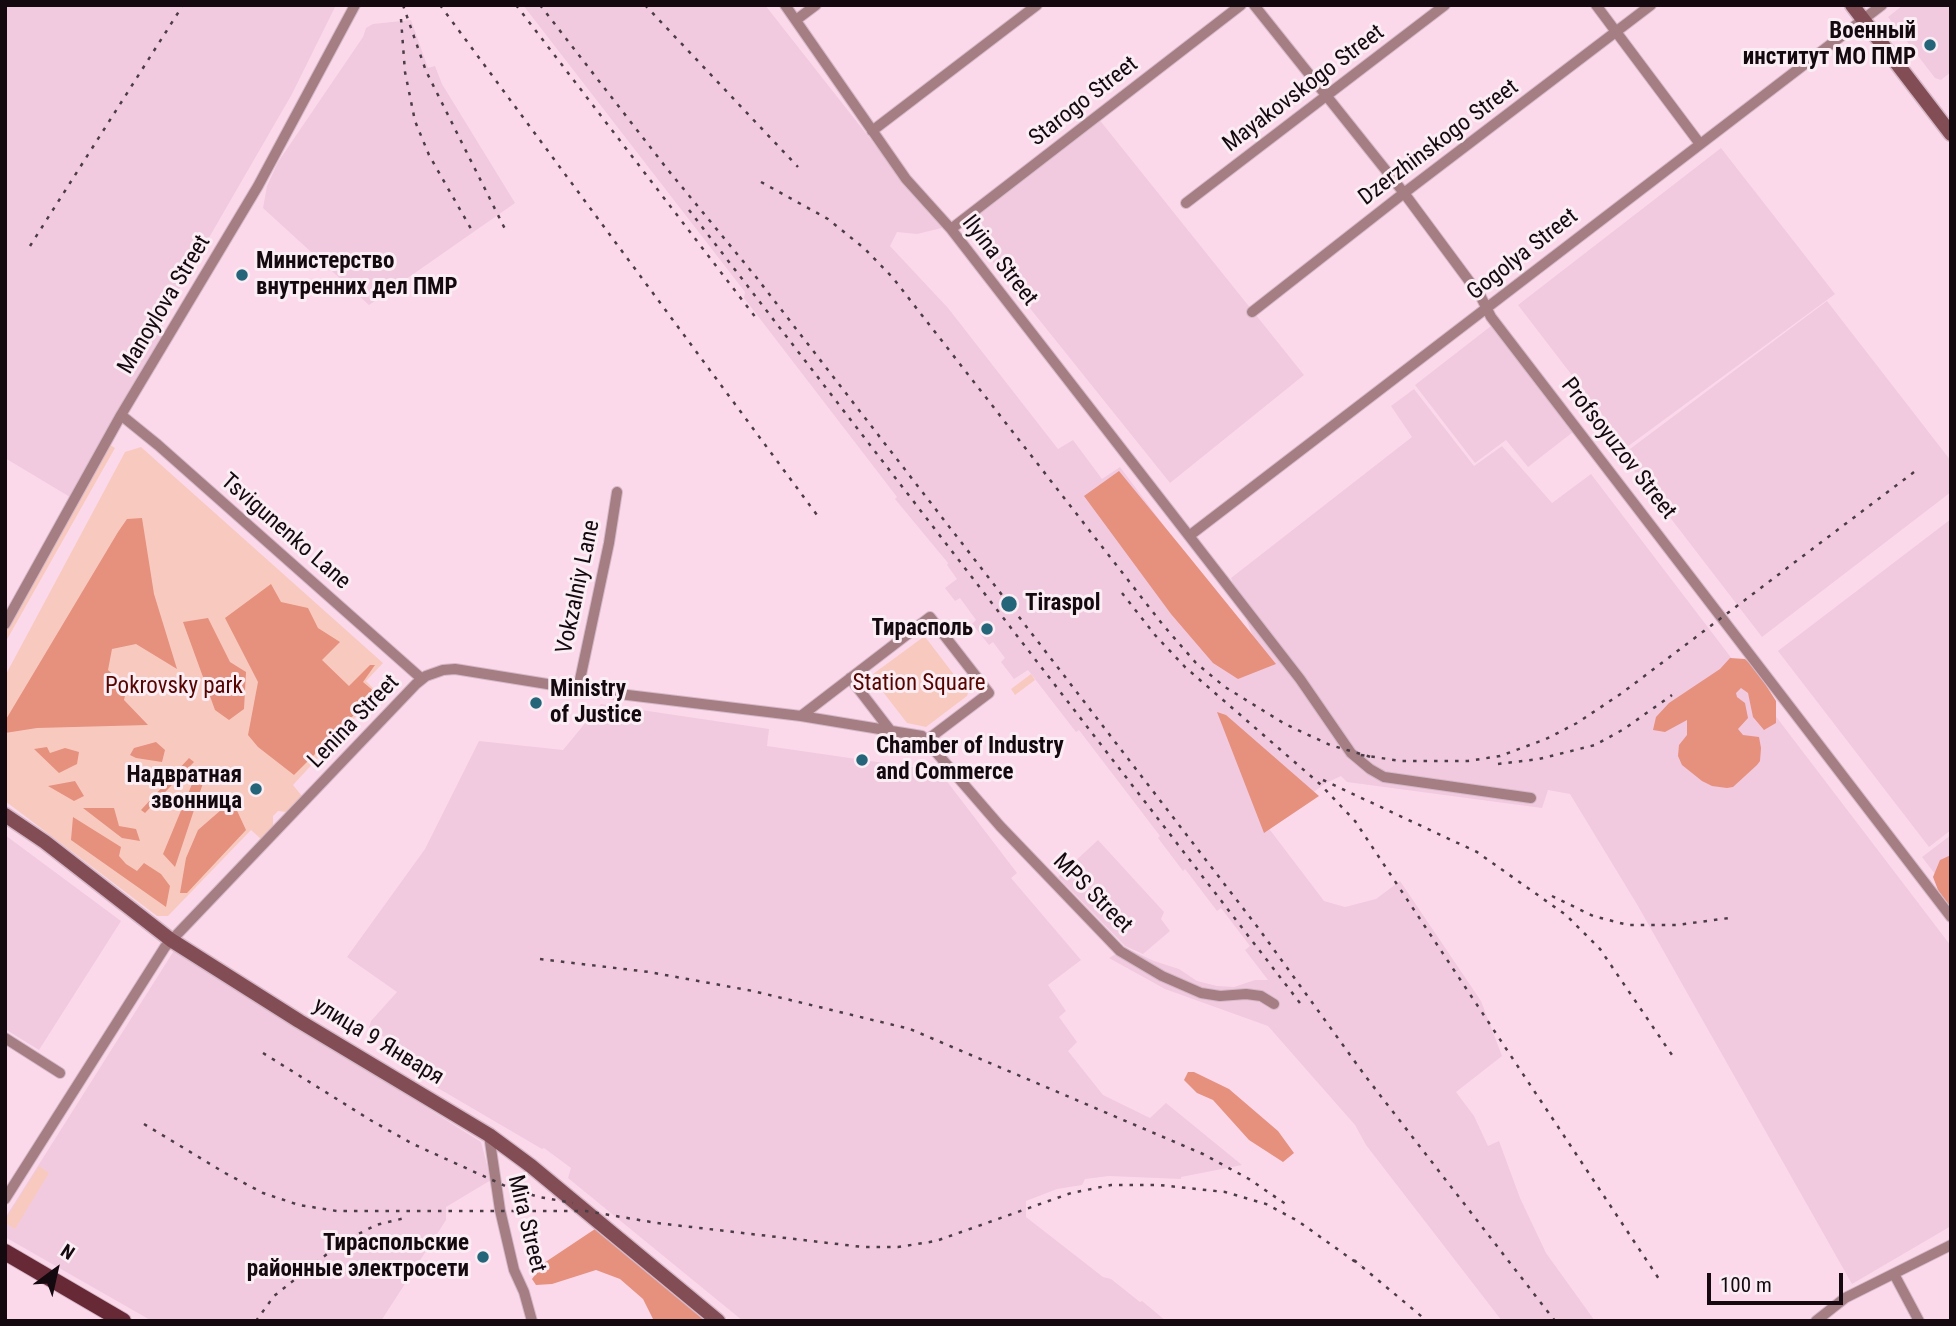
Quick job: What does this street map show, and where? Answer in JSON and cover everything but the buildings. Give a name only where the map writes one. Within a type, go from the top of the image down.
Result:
[{"type":"main road","points":[[5,1252],[123,1321]]},
{"type":"street","name":"Manoylova Street","points":[[5,624],[121,415],[258,186],[355,5]]},
{"type":"street","name":"Ilyina Street","points":[[785,5],[906,179],[951,229],[1300,679],[1351,753],[1384,777],[1531,798]]},
{"type":"street","points":[[796,20],[816,5]]},
{"type":"street","points":[[872,131],[1037,5]]},
{"type":"street","name":"Starogo Street","points":[[951,229],[1241,5]]},
{"type":"street","name":"Profsoyuzov Street","points":[[1254,5],[1404,193],[1492,317],[1951,918]]},
{"type":"street","name":"Mayakovskogo Street","points":[[1186,203],[1445,5]]},
{"type":"street","points":[[1596,5],[1700,144]]},
{"type":"street","name":"Dzerzhinskogo Street","points":[[1252,313],[1404,193],[1651,5]]},
{"type":"street","points":[[1852,5],[1951,134]]},
{"type":"street","name":"Gogolya Street","points":[[1189,536],[1882,5]]},
{"type":"street","name":"Tsvigunenko Lane","points":[[121,415],[422,679]]},
{"type":"street","name":"Vokzalniy Lane","points":[[578,688],[609,543],[617,492]]},
{"type":"street","points":[[801,716],[930,617],[989,692],[927,740]]},
{"type":"street","name":"Lenina Street","points":[[5,1199],[171,940],[422,679],[443,670],[456,669],[578,688],[801,716],[913,733],[927,740]]},
{"type":"street","points":[[850,678],[890,730]]},
{"type":"street","name":"MPS Street","points":[[927,740],[1067,898],[1121,951],[1162,976],[1201,993],[1261,996],[1274,1004]]},
{"type":"street","name":"улица 9 Января","points":[[5,815],[45,842],[171,940],[299,1021],[489,1135],[531,1166],[718,1321]]},
{"type":"street","points":[[5,1038],[60,1073]]},
{"type":"street","name":"Mira Street","points":[[489,1135],[500,1210],[514,1270],[524,1292],[532,1321]]},
{"type":"street","points":[[1820,1319],[1845,1298],[1951,1245]]},
{"type":"street","points":[[1894,1274],[1919,1321]]},
{"type":"shaded area","points":[[5,5],[336,5],[292,94],[162,319],[164,337],[70,497],[5,458]]},
{"type":"shaded area","points":[[523,5],[765,5],[931,216],[936,215],[946,227],[917,234],[897,232],[890,246],[948,308],[1058,449],[1073,440],[1102,479],[1120,467],[1259,653],[1231,578],[1412,437],[1391,406],[1414,389],[1474,466],[1502,446],[1552,503],[1591,474],[1951,946],[1951,1226],[1852,1284],[1638,906],[1570,794],[1548,790],[1542,808],[1347,782],[1341,776],[1326,783],[1267,826],[1324,901],[1345,907],[1376,899],[1400,881],[1481,1001],[1502,1056],[1456,1092],[1474,1116],[1488,1146],[1499,1141],[1520,1198],[1546,1253],[1595,1321],[1502,1321],[1366,1145],[1355,1125],[1268,1026],[1165,989],[1109,958],[1126,948],[1179,969],[1197,981],[1217,986],[1234,987],[1255,980],[1268,980],[1245,950],[1250,946],[1221,908],[1217,911],[1185,869],[1183,871],[1158,838],[1160,836],[1079,730],[1076,732],[1028,670],[1014,679],[1001,662],[1005,658],[993,642],[989,645],[972,624],[976,620],[960,598],[955,601],[945,588],[957,579],[948,563],[895,499],[897,497],[744,298],[745,292]]},
{"type":"shaded area","name":"Военный институт МО ПМР","points":[[1903,5],[1951,5],[1951,72],[1941,80],[1935,78],[1888,17]]},
{"type":"shaded area","points":[[411,20],[428,68],[435,66],[442,84],[515,203],[369,305],[263,208],[267,186],[278,162],[363,37],[366,28],[373,24]]},
{"type":"shaded area","points":[[1098,118],[1304,375],[1170,483],[964,226]]},
{"type":"shaded area","points":[[1721,148],[1835,294],[1627,447],[1518,305]]},
{"type":"shaded area","points":[[1827,301],[1951,461],[1951,492],[1762,637],[1622,455]]},
{"type":"shaded area","points":[[1491,326],[1573,432],[1528,467],[1506,440],[1475,463],[1415,385]]},
{"type":"shaded area","points":[[1119,471],[1276,664],[1238,679],[1213,663],[1171,614],[1084,496]]},
{"type":"shaded area","points":[[142,518],[154,594],[177,669],[136,644],[112,649],[108,670],[127,687],[124,700],[148,725],[37,728],[5,733],[5,721],[118,532],[127,519]]},
{"type":"shaded area","points":[[1951,519],[1951,830],[1929,847],[1778,651]]},
{"type":"shaded area","points":[[271,584],[281,602],[308,608],[318,628],[340,642],[322,660],[349,686],[370,665],[375,665],[363,682],[376,693],[294,775],[258,747],[248,735],[258,682],[225,618]]},
{"type":"shaded area","points":[[208,618],[230,662],[246,672],[244,709],[229,720],[215,710],[183,622]]},
{"type":"shaded area","points":[[1730,658],[1745,659],[1755,668],[1776,701],[1776,723],[1764,730],[1753,717],[1748,693],[1741,688],[1736,693],[1745,703],[1748,718],[1738,729],[1743,735],[1759,737],[1760,761],[1733,787],[1727,788],[1712,786],[1702,781],[1682,765],[1678,756],[1679,745],[1687,735],[1687,720],[1665,732],[1653,730],[1656,717],[1669,703],[1720,669]]},
{"type":"shaded area","points":[[601,704],[769,729],[767,746],[939,771],[1017,873],[1011,878],[1081,960],[1048,985],[1066,1011],[1059,1017],[1077,1042],[1068,1051],[1103,1095],[1150,1118],[1166,1103],[1242,1165],[1181,1179],[1109,1176],[1085,1179],[1082,1185],[1057,1189],[1026,1201],[1026,1217],[1103,1277],[1111,1279],[1166,1321],[743,1321],[568,1178],[571,1168],[544,1148],[431,1084],[439,1070],[369,1028],[371,1021],[397,992],[347,957],[425,849],[479,741],[563,750]]},
{"type":"shaded area","points":[[1217,712],[1226,715],[1319,796],[1264,833]]},
{"type":"shaded area","points":[[156,742],[165,750],[162,762],[130,755],[134,748]]},
{"type":"shaded area","points":[[47,747],[50,753],[65,748],[79,752],[77,764],[59,773],[34,749]]},
{"type":"shaded area","points":[[189,758],[194,762],[145,813],[141,810]]},
{"type":"shaded area","points":[[197,772],[204,780],[175,867],[163,854]]},
{"type":"shaded area","points":[[75,781],[84,796],[74,801],[48,786]]},
{"type":"shaded area","points":[[225,802],[233,802],[246,830],[187,893],[180,893],[186,858],[198,830],[221,810]]},
{"type":"shaded area","points":[[83,808],[114,808],[119,826],[136,829],[140,841],[122,838]]},
{"type":"shaded area","points":[[73,817],[121,847],[119,856],[126,864],[137,871],[144,863],[161,874],[170,886],[166,907],[71,840]]},
{"type":"shaded area","points":[[5,835],[121,921],[39,1050],[5,1029]]},
{"type":"shaded area","points":[[1951,835],[1951,895],[1922,857]]},
{"type":"shaded area","points":[[1098,840],[1164,912],[1161,919],[1170,931],[1143,954],[1125,946],[1058,877]]},
{"type":"shaded area","points":[[1951,855],[1951,908],[1938,890],[1933,877],[1940,860]]},
{"type":"shaded area","points":[[175,949],[481,1142],[491,1180],[446,1207],[446,1220],[381,1321],[152,1321],[5,1237],[5,1218]]},
{"type":"shaded area","points":[[1188,1072],[1194,1072],[1229,1089],[1278,1131],[1294,1153],[1283,1162],[1249,1140],[1213,1100],[1197,1093],[1184,1080]]},
{"type":"shaded area","points":[[595,1229],[706,1321],[654,1321],[643,1299],[620,1279],[596,1270],[552,1284],[536,1285],[532,1279],[544,1263]]},
{"type":"green space","points":[[110,445],[115,448],[5,643],[5,633]]},
{"type":"green space","name":"Pokrovsky park","points":[[141,447],[383,663],[366,681],[378,693],[293,785],[302,796],[286,812],[278,811],[273,816],[273,826],[261,839],[251,830],[168,916],[157,916],[5,801],[5,676],[125,452]]},
{"type":"green space","name":"Station Square","points":[[922,638],[926,638],[968,693],[926,727],[907,723],[873,679],[873,674]]},
{"type":"green space","points":[[1031,674],[1035,680],[1015,695],[1011,689]]},
{"type":"green space","points":[[39,1166],[49,1173],[15,1229],[5,1223],[5,1220]]},
{"type":"railway","points":[[30,246],[183,5]]},
{"type":"railway","points":[[403,5],[426,71],[506,231]]},
{"type":"railway","points":[[440,5],[817,515]]},
{"type":"railway","points":[[516,5],[756,318]]},
{"type":"railway","points":[[540,5],[668,170],[756,277],[1009,604],[1259,929],[1366,1077],[1555,1321]]},
{"type":"railway","points":[[645,5],[798,167]]},
{"type":"railway","points":[[401,19],[405,72],[415,121],[429,155],[474,234]]},
{"type":"railway","points":[[761,182],[828,219],[865,249],[893,278],[1163,625],[1196,663],[1225,687],[1285,724],[1330,745],[1371,757]]},
{"type":"railway","points":[[689,210],[1300,1003]]},
{"type":"railway","points":[[1361,755],[1401,761],[1468,761],[1500,756],[1546,739],[1577,723],[1622,693],[1918,469]]},
{"type":"railway","points":[[1122,593],[1185,667],[1320,784],[1355,821],[1661,1282]]},
{"type":"railway","points":[[1498,764],[1539,759],[1595,745],[1624,729],[1672,695]]},
{"type":"railway","points":[[1323,780],[1477,852],[1566,915],[1600,949],[1672,1055]]},
{"type":"railway","points":[[1552,896],[1593,916],[1628,925],[1677,925],[1729,918]]},
{"type":"railway","points":[[540,959],[649,972],[753,991],[910,1029],[1203,1154],[1249,1179],[1290,1207]]},
{"type":"railway","points":[[263,1053],[413,1144],[512,1189],[573,1203]]},
{"type":"railway","points":[[144,1124],[263,1193],[299,1205],[337,1211],[586,1211],[657,1223],[863,1247],[898,1247],[936,1241],[1071,1193],[1111,1185],[1159,1185],[1225,1192],[1266,1204],[1298,1221],[1361,1266]]},
{"type":"railway","points":[[256,1321],[274,1296],[341,1243],[376,1225],[405,1218]]},
{"type":"railway","points":[[1354,1260],[1427,1321]]},
{"type":"place","name":"Военный институт МО ПМР","points":[[1930,45]]},
{"type":"place","name":"Министерство внутренних дел ПМР","points":[[242,275]]},
{"type":"place","name":"Tiraspol","points":[[1009,604]]},
{"type":"place","name":"Тирасполь","points":[[987,629]]},
{"type":"place","name":"Ministry of Justice","points":[[536,703]]},
{"type":"place","name":"Chamber of Industry and Commerce","points":[[862,760]]},
{"type":"place","name":"Надвратная звонница","points":[[256,789]]},
{"type":"place","name":"Тираспольские районные электросети","points":[[483,1257]]}]
